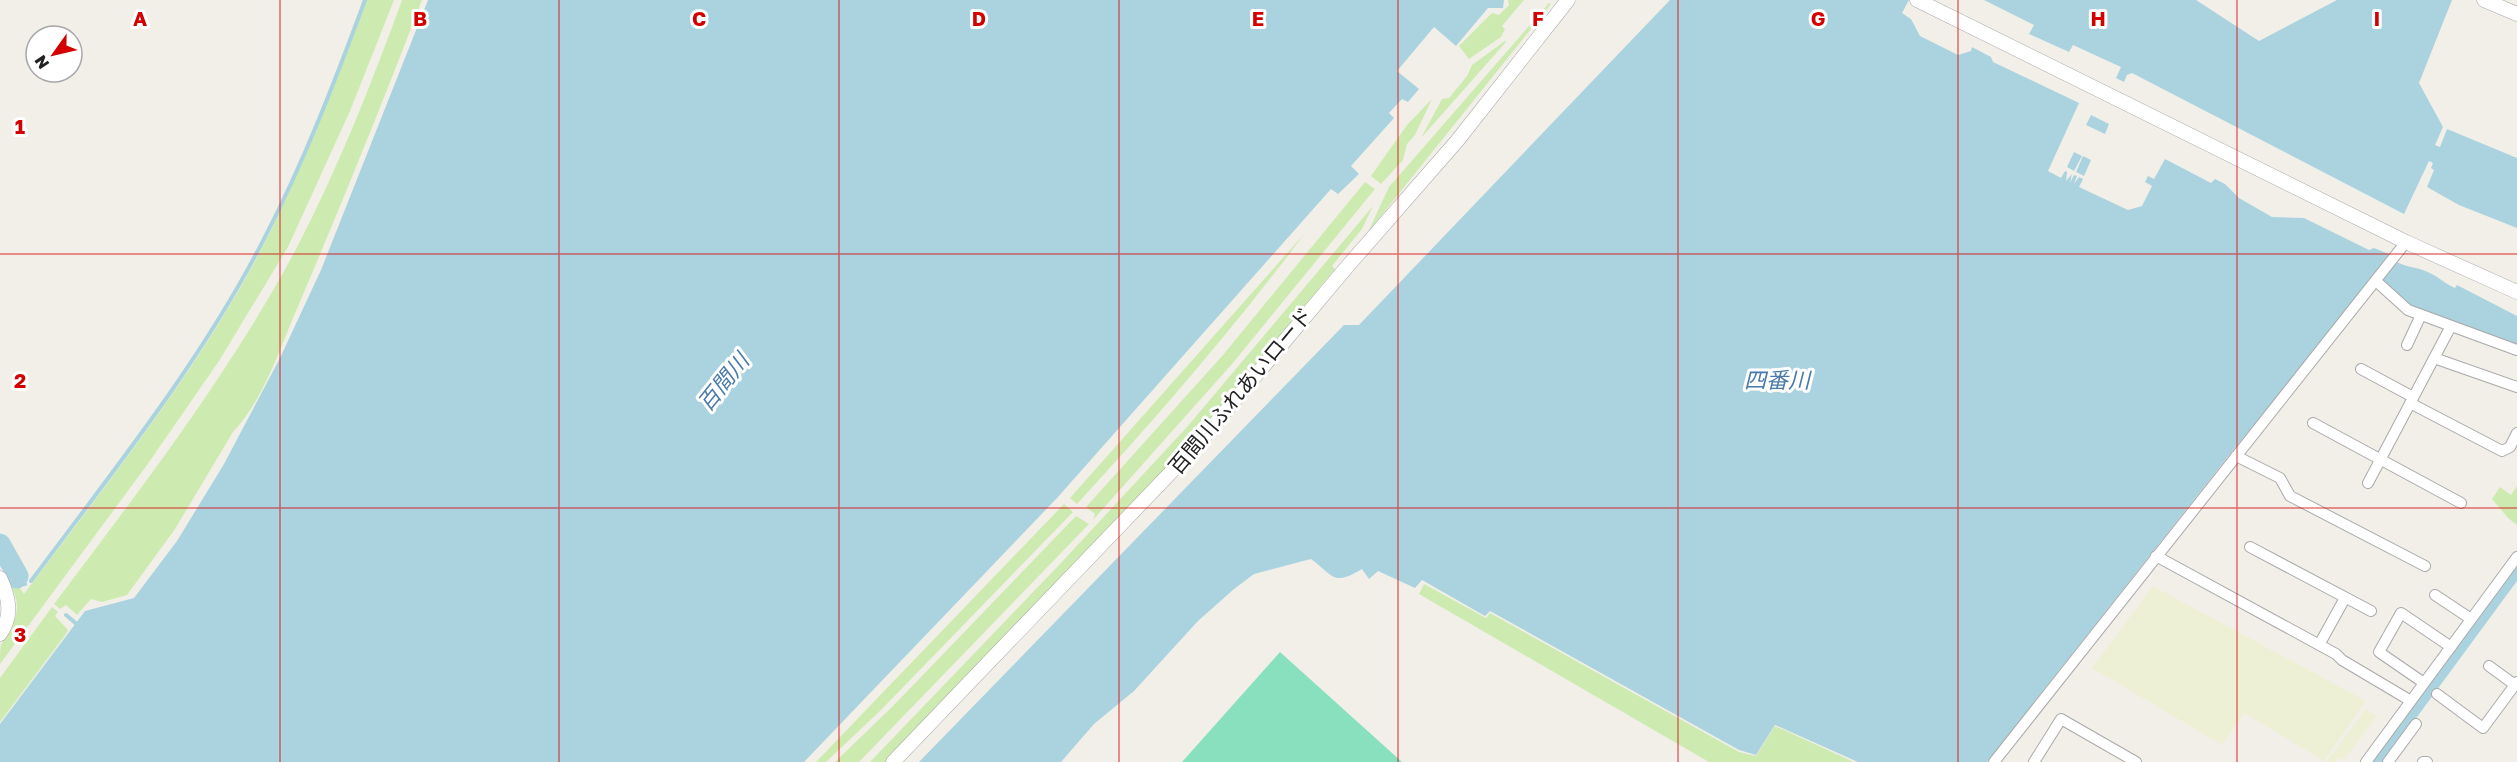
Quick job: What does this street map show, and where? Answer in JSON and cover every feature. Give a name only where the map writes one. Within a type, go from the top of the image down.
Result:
[{"type":"street","name":"百間川ふれあいロード","points":[[893,762],[1199,443],[1346,268],[1457,141],[1568,0]]},
{"type":"street","points":[[1917,0],[2406,242],[2517,292]]},
{"type":"street","points":[[2484,0],[2517,14]]},
{"type":"street","points":[[1994,762],[2406,242]]},
{"type":"street","points":[[2378,280],[2408,310],[2517,350]]},
{"type":"street","points":[[2407,345],[2421,315]]},
{"type":"street","points":[[2368,483],[2451,326]]},
{"type":"street","points":[[2434,358],[2517,387]]},
{"type":"street","points":[[2361,369],[2502,451],[2512,451],[2517,433]]},
{"type":"street","points":[[2313,423],[2461,502]]},
{"type":"street","points":[[2236,456],[2280,478],[2290,496],[2425,566]]},
{"type":"street","points":[[2250,547],[2371,612]]},
{"type":"street","points":[[2156,556],[2319,645],[2411,701]]},
{"type":"street","points":[[2366,762],[2517,557]]},
{"type":"street","points":[[0,634],[8,618],[9,609],[1,584]]},
{"type":"street","points":[[2435,595],[2471,619]]},
{"type":"street","points":[[2319,645],[2345,598]]},
{"type":"street","points":[[2424,683],[2379,652],[2401,613],[2451,646]]},
{"type":"street","points":[[2437,694],[2483,728],[2516,683],[2489,666]]},
{"type":"street","points":[[2034,762],[2061,719],[2136,762]]},
{"type":"street","points":[[2388,762],[2416,724]]},
{"type":"green space","points":[[366,0],[394,0],[350,111],[288,247],[219,361],[147,465],[0,664],[1,645],[17,611],[12,588],[16,583],[24,594],[157,416],[220,322],[248,274],[298,171]]},
{"type":"green space","points":[[402,0],[422,0],[331,228],[263,388],[233,432],[175,529],[127,595],[102,602],[91,599],[77,615],[66,605],[60,609],[54,604],[150,476],[212,388],[295,251],[353,127]]},
{"type":"green space","points":[[1508,0],[1524,0],[1502,26],[1505,29],[1501,37],[1469,59],[1459,46],[1492,13],[1499,15],[1509,5]]},
{"type":"green space","points":[[1549,3],[1551,4],[1368,232],[1389,187]]},
{"type":"green space","points":[[1505,41],[1421,138],[1442,99],[1449,98],[1467,76],[1472,65]]},
{"type":"green space","points":[[1432,99],[1415,135],[1407,144],[1403,160],[1381,184],[1371,176],[1407,125]]},
{"type":"green space","points":[[1365,182],[1375,189],[1232,364],[1093,520],[1095,514],[1086,507],[1223,355]]},
{"type":"green space","points":[[1373,206],[1362,229],[1332,266],[1335,269],[1161,480],[887,762],[870,762],[1060,564],[1187,427]]},
{"type":"green space","points":[[1305,233],[1223,338],[1136,438],[1077,504],[1070,498]]},
{"type":"green space","points":[[2517,486],[2517,525],[2492,499],[2500,487],[2511,495]]},
{"type":"green space","points":[[1064,504],[1073,512],[881,710],[826,762],[816,762]]},
{"type":"green space","points":[[1076,516],[1089,524],[859,762],[835,762],[894,705]]},
{"type":"green space","points":[[1424,584],[1486,618],[1490,613],[1739,752],[1756,756],[1775,726],[1854,762],[1709,762],[1419,594]]},
{"type":"green space","points":[[2153,586],[2366,701],[2324,761],[2244,713],[2222,745],[2092,668]]},
{"type":"green space","points":[[52,607],[58,612],[55,616],[68,630],[0,722],[0,678]]},
{"type":"green space","points":[[1280,652],[1402,762],[1182,762]]},
{"type":"green space","points":[[2366,709],[2377,716],[2344,760],[2339,758],[2336,762],[2326,762]]},
{"type":"water","name":"百間川","points":[[428,0],[1504,0],[1503,8],[1488,8],[1456,46],[1434,27],[1397,71],[1419,89],[1408,102],[1402,99],[1389,113],[1394,118],[1351,166],[1359,174],[1338,194],[1331,189],[1057,498],[804,762],[0,762],[0,724],[85,611],[134,598],[177,541],[224,464],[280,358],[321,270]]},
{"type":"water","name":"四番川","points":[[1670,0],[1909,0],[1902,13],[1911,19],[1920,36],[1958,55],[1971,51],[1972,47],[1991,57],[1993,62],[2079,103],[2048,171],[2061,178],[2065,171],[2067,172],[2066,181],[2072,174],[2070,183],[2074,175],[2077,176],[2074,184],[2079,177],[2083,179],[2079,187],[2128,210],[2142,206],[2152,186],[2145,182],[2148,176],[2154,179],[2165,159],[2211,183],[2215,179],[2225,184],[2239,198],[2272,217],[2304,218],[2369,250],[2374,248],[2389,254],[2390,258],[2400,264],[2430,273],[2455,288],[2457,285],[2517,316],[2517,346],[2407,307],[2376,275],[2230,454],[1987,762],[1858,762],[1775,725],[1756,755],[1739,750],[1490,611],[1485,616],[1422,580],[1415,588],[1378,571],[1369,579],[1362,569],[1339,578],[1330,575],[1311,559],[1254,574],[1234,589],[1198,621],[1134,691],[1094,724],[1061,762],[919,762],[1344,325],[1359,325]]},
{"type":"water","points":[[1984,0],[2196,0],[2259,41],[2337,0],[2452,0],[2419,83],[2443,127],[2435,145],[2440,147],[2447,129],[2517,158],[2517,228],[2459,205],[2427,187],[2434,170],[2431,168],[2433,163],[2429,161],[2404,214],[2132,73],[2127,75],[2124,82],[2116,78],[2121,67],[2073,45],[2069,52],[2029,34],[2034,25]]},
{"type":"water","points":[[2091,115],[2109,124],[2105,134],[2086,125]]},
{"type":"water","points":[[2074,152],[2082,156],[2074,171],[2067,167]]},
{"type":"water","points":[[2083,156],[2091,160],[2084,176],[2076,172]]},
{"type":"water","points":[[2517,564],[2517,581],[2384,762],[2371,762]]},
{"type":"waterway","points":[[31,581],[155,415],[213,329],[239,284],[279,210],[306,151],[365,0]]},
{"type":"waterway","points":[[0,544],[17,578]]},
{"type":"waterway","points":[[16,580],[17,578],[25,584]]},
{"type":"waterway","points":[[66,615],[79,626]]}]
